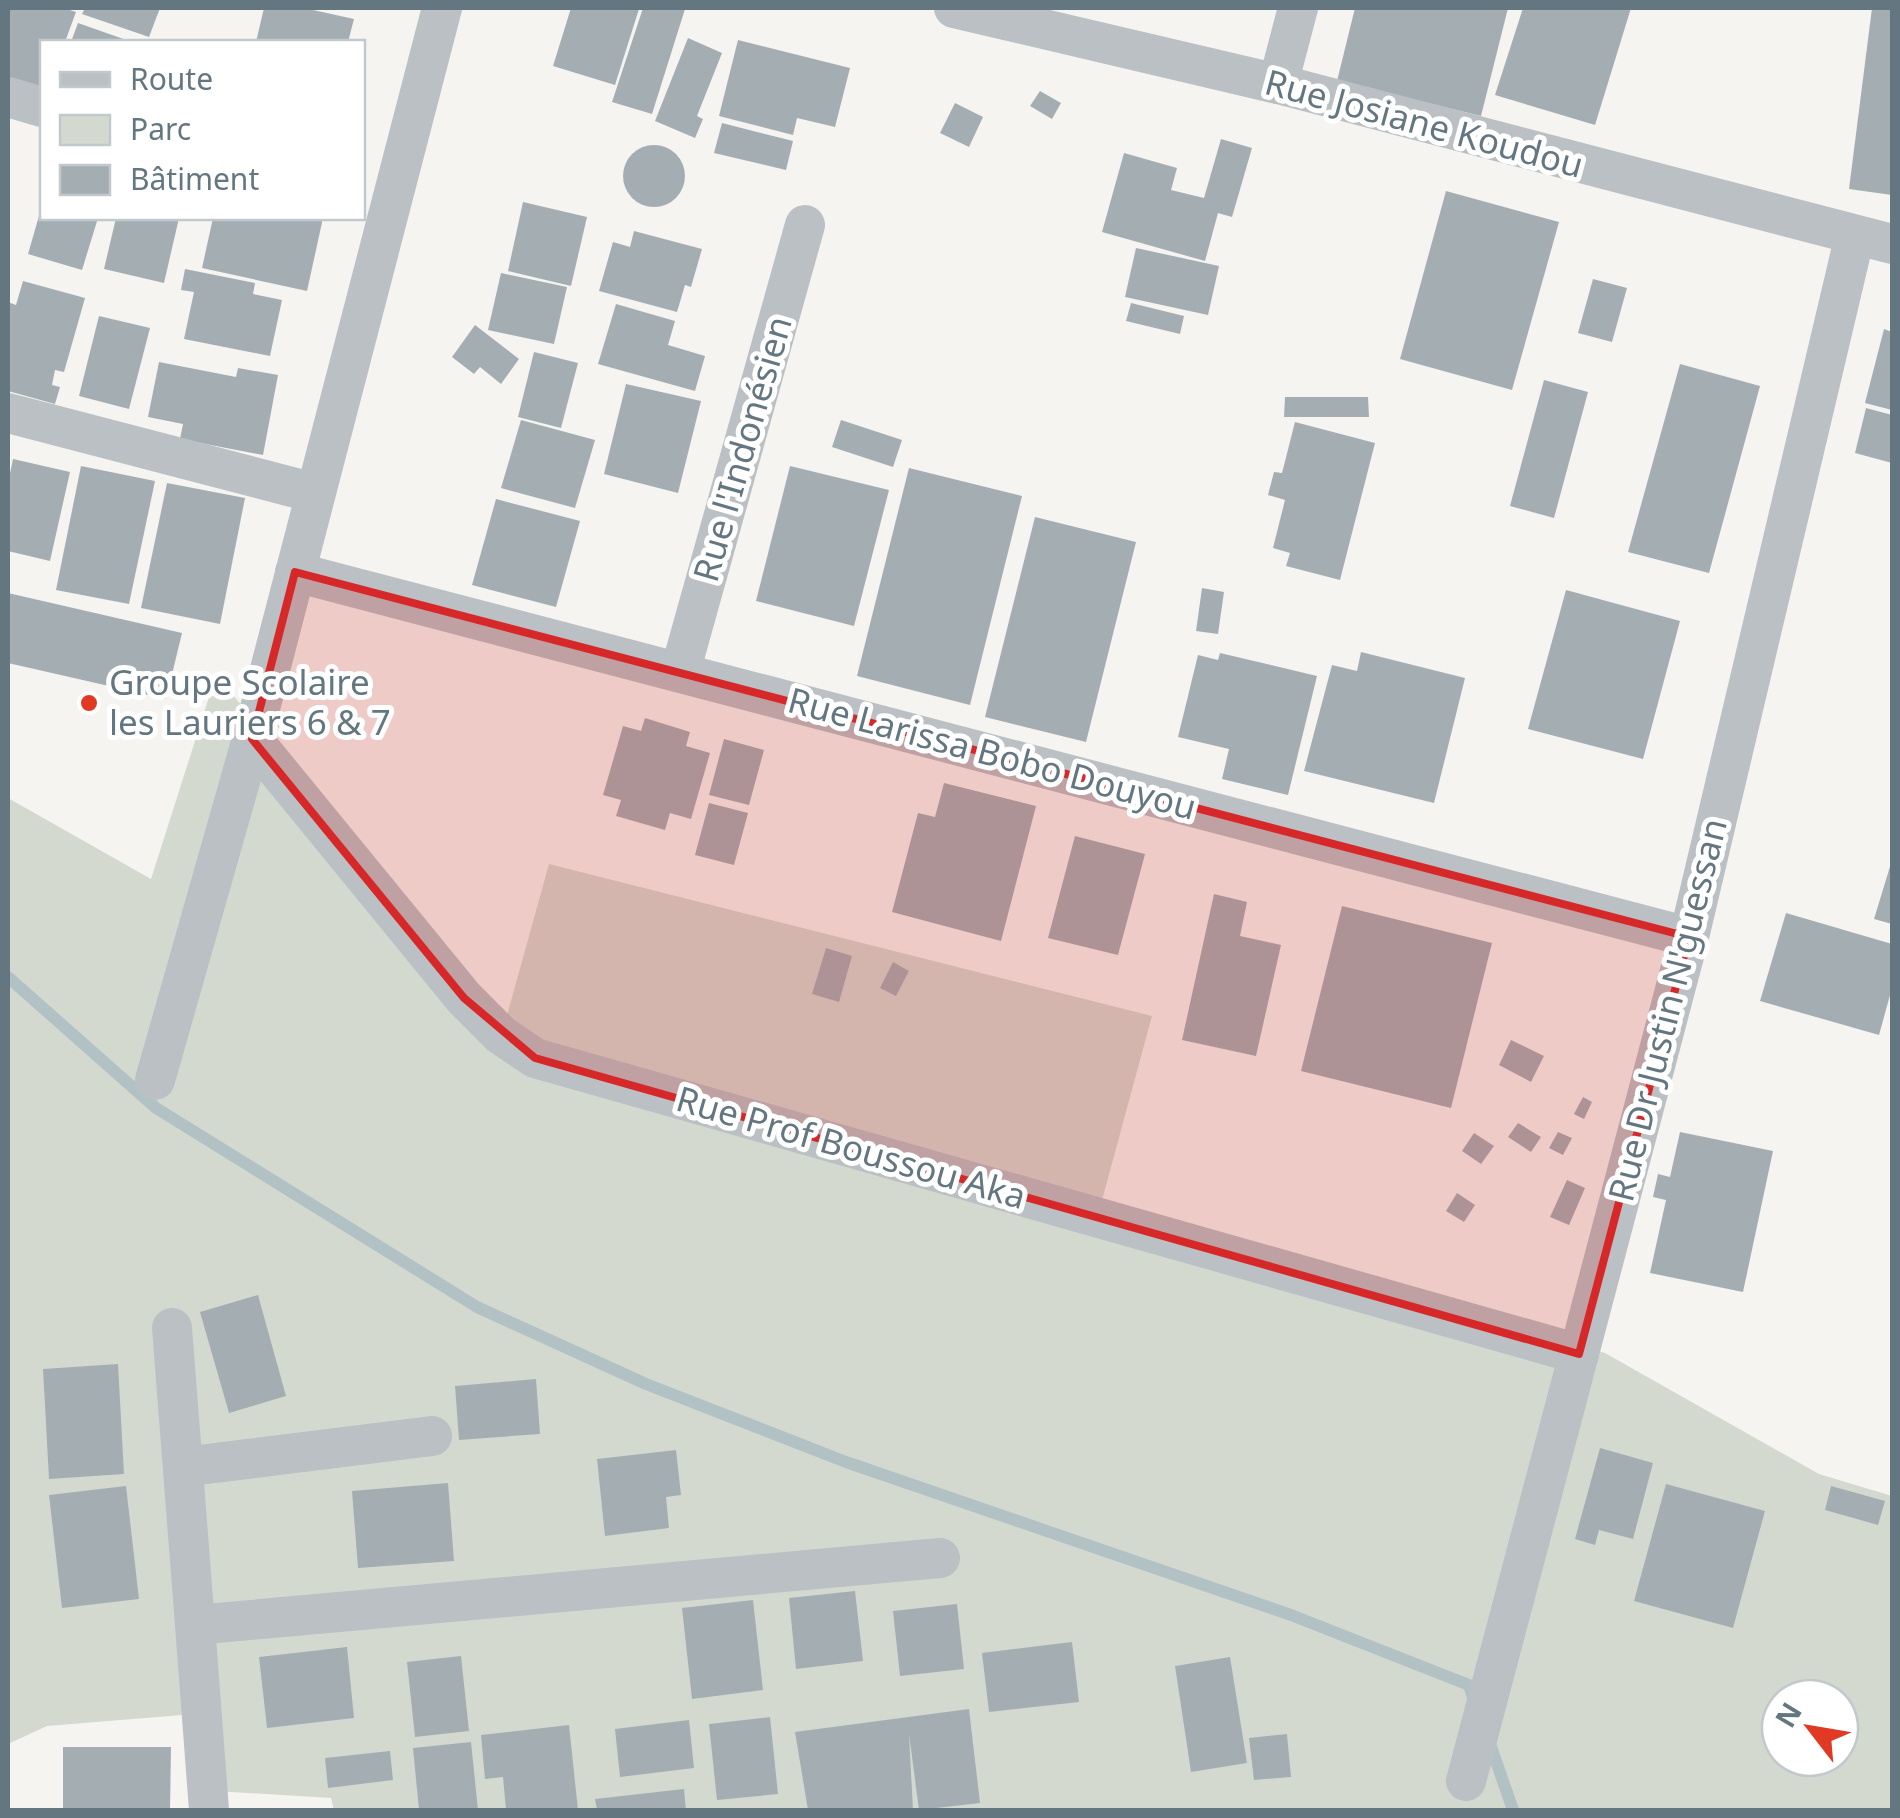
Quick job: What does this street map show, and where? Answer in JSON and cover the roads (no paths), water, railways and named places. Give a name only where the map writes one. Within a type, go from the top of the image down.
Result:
[{"type":"street","points":[[155,1080],[252,739],[315,493],[377,200],[442,8]]},
{"type":"street","name":"Rue Josiane Koudou","points":[[954,8],[1278,84],[1874,239]]},
{"type":"street","points":[[1278,84],[1298,8]]},
{"type":"street","points":[[8,97],[40,106]]},
{"type":"street","name":"Rue l'Indonésien","points":[[680,672],[806,225]]},
{"type":"street","name":"Rue Dr Justin N'guessan","points":[[1466,1781],[1874,239]]},
{"type":"street","points":[[8,413],[315,493]]},
{"type":"street","name":"Rue Larissa Bobo Douyou","points":[[295,572],[1689,937]]},
{"type":"street","name":"Rue Prof Boussou Aka","points":[[252,739],[464,998],[501,1035],[535,1058],[1579,1354]]},
{"type":"street","points":[[172,1328],[209,1810]]},
{"type":"street","points":[[182,1466],[432,1436]]},
{"type":"street","points":[[195,1624],[940,1558]]},
{"type":"waterway","points":[[8,977],[156,1108],[477,1307],[646,1384],[846,1462],[1291,1615],[1469,1685],[1475,1703]]},
{"type":"waterway","points":[[1489,1741],[1513,1810]]},
{"type":"place","name":"Groupe Scolaire les Lauriers 6 & 7","points":[[89,703]]}]
